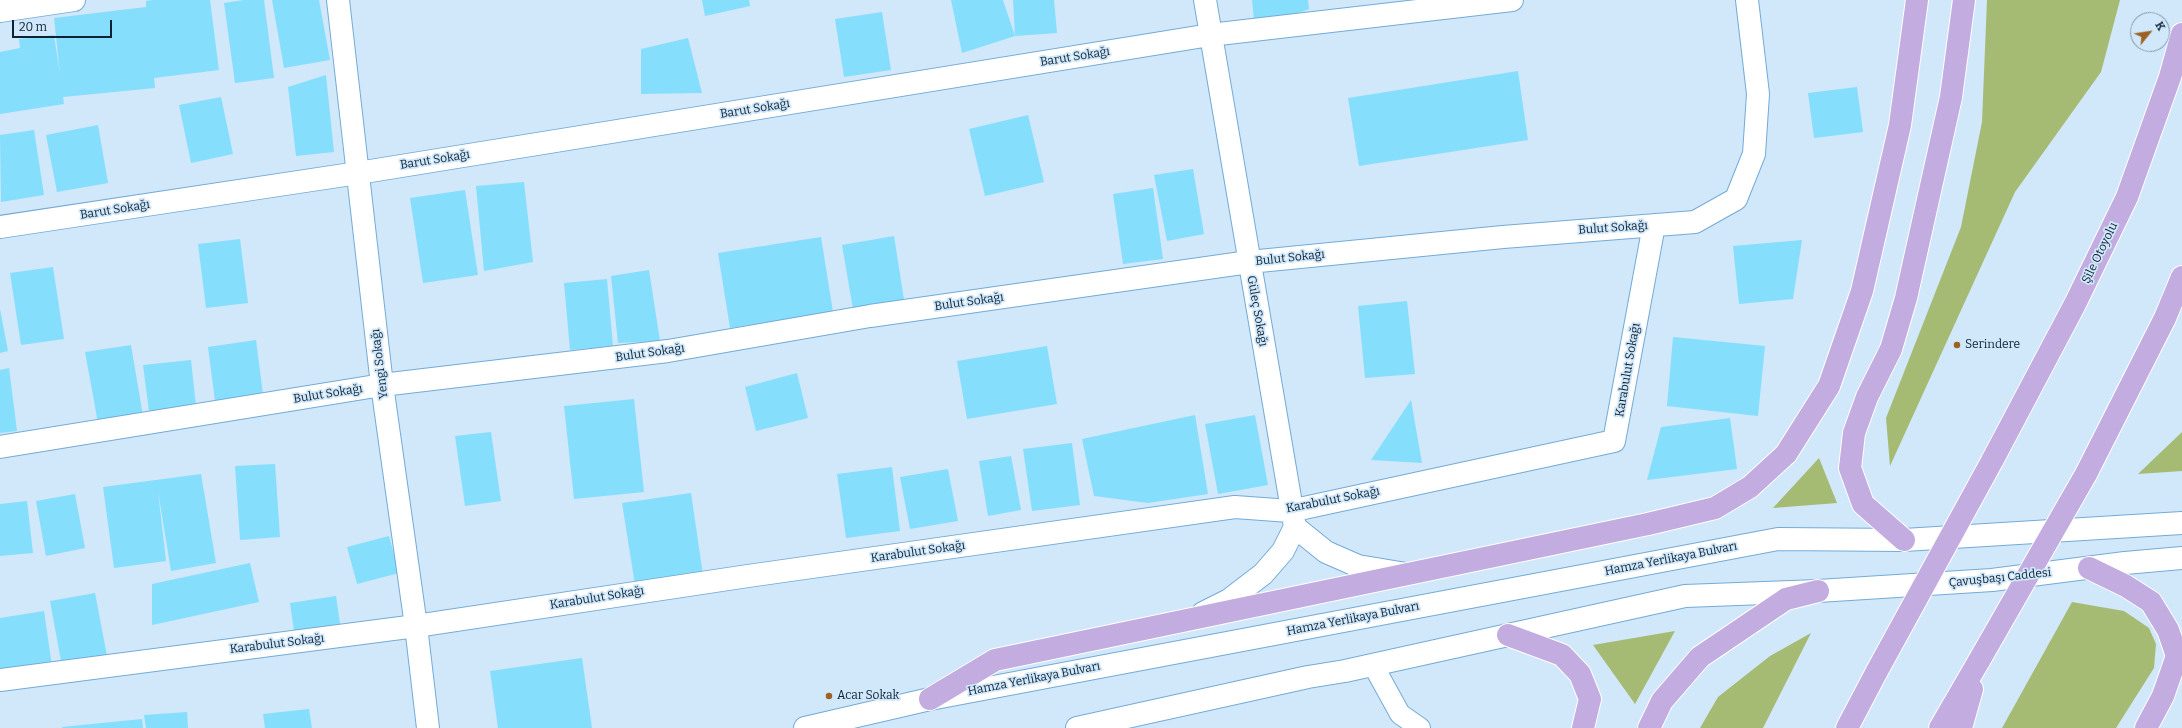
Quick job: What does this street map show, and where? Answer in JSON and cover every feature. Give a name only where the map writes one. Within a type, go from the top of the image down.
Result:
[{"type":"highway","points":[[930,699],[995,660],[1715,508],[1750,487],[1786,454],[1829,386],[1862,291],[1900,125],[1917,0]]},
{"type":"highway","points":[[1904,540],[1864,504],[1850,468],[1854,433],[1867,397],[1891,349],[1906,298],[1951,97],[1964,0]]},
{"type":"highway","name":"Şile Otoyolu","points":[[1847,728],[1992,461],[2075,304],[2127,197],[2170,77],[2182,34]]},
{"type":"highway","points":[[1940,728],[2086,474],[2162,325],[2182,277]]},
{"type":"highway","points":[[2089,568],[2126,586],[2151,602],[2168,630],[2177,656],[2163,696],[2146,728]]},
{"type":"highway","points":[[1649,728],[1662,701],[1700,657],[1786,599],[1818,591]]},
{"type":"highway","points":[[1508,635],[1562,654],[1580,674],[1590,699],[1583,728]]},
{"type":"highway","points":[[1961,728],[1980,659]]},
{"type":"street","points":[[0,11],[74,0]]},
{"type":"street","name":"Yengi Sokağı","points":[[338,0],[382,385],[416,626],[428,728]]},
{"type":"street","name":"Güleç Sokağı","points":[[1205,0],[1248,262],[1293,519]]},
{"type":"street","name":"Barut Sokağı","points":[[0,227],[358,173],[1210,35],[1512,0]]},
{"type":"street","name":"Bulut Sokağı","points":[[0,447],[382,385],[668,351],[878,315],[1248,262],[1503,237],[1695,222],[1736,199],[1754,154],[1758,94],[1747,0]]},
{"type":"street","name":"Karabulut Sokağı","points":[[0,680],[416,626],[748,576],[1235,507],[1293,519],[1614,441],[1654,225]]},
{"type":"street","points":[[1191,619],[1229,600],[1263,574],[1283,551],[1293,519],[1326,552],[1358,566],[1406,574]]},
{"type":"street","points":[[1904,540],[2182,523]]},
{"type":"street","name":"Hamza Yerlikaya Bulvarı","points":[[805,728],[930,699],[1778,539],[1904,540]]},
{"type":"street","name":"Çavuşbaşı Caddesi","points":[[1818,591],[1992,580],[2182,558]]},
{"type":"street","points":[[1077,728],[1373,665],[1685,596],[1818,591]]},
{"type":"lane","points":[[1373,665],[1400,714],[1420,728]]},
{"type":"green space","points":[[1987,0],[2120,0],[2101,72],[2015,192],[1890,466],[1886,418],[1961,227],[1982,122]]},
{"type":"green space","points":[[2182,432],[2182,471],[2138,474]]},
{"type":"green space","points":[[1819,458],[1837,503],[1773,508]]},
{"type":"green space","points":[[2072,602],[2124,611],[2149,628],[2156,644],[2154,668],[2116,728],[2002,728]]},
{"type":"green space","points":[[1675,631],[1635,704],[1593,645]]},
{"type":"green space","points":[[1811,633],[1763,728],[1700,728],[1718,697],[1770,656]]},
{"type":"building","points":[[210,0],[219,70],[154,78],[155,88],[63,97],[64,104],[0,114],[0,52],[20,48],[19,39],[54,35],[60,74],[54,18],[146,7],[146,1]]},
{"type":"building","points":[[244,0],[264,0],[274,78],[235,83],[224,3]]},
{"type":"building","points":[[272,0],[319,0],[330,60],[284,68]]},
{"type":"building","points":[[702,0],[749,0],[750,6],[705,16]]},
{"type":"building","points":[[951,0],[1003,0],[1015,36],[962,53]]},
{"type":"building","points":[[1013,0],[1054,0],[1057,33],[1015,36]]},
{"type":"building","points":[[1252,0],[1308,0],[1309,9],[1255,30]]},
{"type":"building","points":[[882,12],[891,70],[844,77],[835,19]]},
{"type":"building","points":[[688,38],[702,93],[641,94],[641,49]]},
{"type":"building","points":[[1518,71],[1528,140],[1359,166],[1348,98]]},
{"type":"building","points":[[326,75],[334,152],[296,156],[288,87]]},
{"type":"building","points":[[1857,87],[1863,132],[1814,138],[1808,93]]},
{"type":"building","points":[[221,97],[233,154],[191,163],[179,105]]},
{"type":"building","points":[[1028,115],[1044,182],[985,196],[969,129]]},
{"type":"building","points":[[98,125],[108,183],[57,192],[46,135]]},
{"type":"building","points":[[34,130],[44,195],[1,202],[0,135]]},
{"type":"building","points":[[1193,169],[1204,234],[1167,241],[1154,175]]},
{"type":"building","points":[[524,182],[533,262],[484,271],[476,186]]},
{"type":"building","points":[[1153,188],[1163,259],[1123,264],[1113,194]]},
{"type":"building","points":[[465,190],[478,275],[423,283],[410,198]]},
{"type":"building","points":[[894,236],[904,300],[853,309],[842,245]]},
{"type":"building","points":[[821,237],[833,312],[730,328],[718,253]]},
{"type":"building","points":[[240,239],[248,303],[206,308],[198,244]]},
{"type":"building","points":[[1802,240],[1793,299],[1739,304],[1733,246]]},
{"type":"building","points":[[53,267],[64,339],[21,345],[10,273]]},
{"type":"building","points":[[649,270],[660,341],[618,343],[611,276]]},
{"type":"building","points":[[607,279],[613,346],[570,350],[564,283]]},
{"type":"building","points":[[1407,301],[1415,374],[1365,378],[1358,306]]},
{"type":"building","points":[[0,309],[8,351],[0,353]]},
{"type":"building","points":[[1673,337],[1765,346],[1758,416],[1667,406]]},
{"type":"building","points":[[256,340],[264,402],[216,409],[208,347]]},
{"type":"building","points":[[131,345],[143,416],[98,423],[85,352]]},
{"type":"building","points":[[1047,346],[1057,404],[967,419],[957,361]]},
{"type":"building","points":[[191,360],[196,406],[149,411],[143,365]]},
{"type":"building","points":[[9,368],[17,431],[0,433],[0,370]]},
{"type":"building","points":[[797,373],[808,418],[756,431],[745,387]]},
{"type":"building","points":[[634,399],[644,492],[574,499],[564,406]]},
{"type":"building","points":[[1411,400],[1422,463],[1371,460]]},
{"type":"building","points":[[1195,415],[1208,494],[1148,503],[1094,496],[1082,439]]},
{"type":"building","points":[[1255,415],[1268,485],[1218,494],[1205,424]]},
{"type":"building","points":[[1730,418],[1737,469],[1647,480],[1661,427]]},
{"type":"building","points":[[491,432],[501,501],[465,506],[455,436]]},
{"type":"building","points":[[1072,443],[1080,505],[1032,511],[1023,449]]},
{"type":"building","points":[[1011,456],[1021,510],[988,516],[979,461]]},
{"type":"building","points":[[275,464],[280,537],[240,540],[235,466]]},
{"type":"building","points":[[892,467],[900,531],[846,538],[837,474]]},
{"type":"building","points":[[948,469],[958,521],[910,529],[900,477]]},
{"type":"building","points":[[201,474],[216,563],[171,571],[158,491],[166,561],[114,568],[103,487]]},
{"type":"building","points":[[691,493],[703,575],[635,585],[622,503]]},
{"type":"building","points":[[75,494],[85,548],[46,556],[36,501]]},
{"type":"building","points":[[27,501],[33,553],[0,556],[0,504]]},
{"type":"building","points":[[389,536],[399,573],[357,584],[347,547]]},
{"type":"building","points":[[250,563],[259,602],[152,625],[152,584]]},
{"type":"building","points":[[95,593],[109,666],[61,661],[50,601]]},
{"type":"building","points":[[336,596],[341,630],[295,638],[290,603]]},
{"type":"building","points":[[44,611],[53,673],[0,668],[0,618]]},
{"type":"building","points":[[582,658],[592,728],[498,728],[490,671]]},
{"type":"building","points":[[309,709],[312,728],[265,728],[263,714]]},
{"type":"building","points":[[187,712],[188,728],[146,728],[144,715]]},
{"type":"building","points":[[142,719],[143,728],[62,728],[62,727]]},
{"type":"place","name":"Serindere","points":[[1957,345]]},
{"type":"place","name":"Acar Sokak","points":[[829,696]]}]
